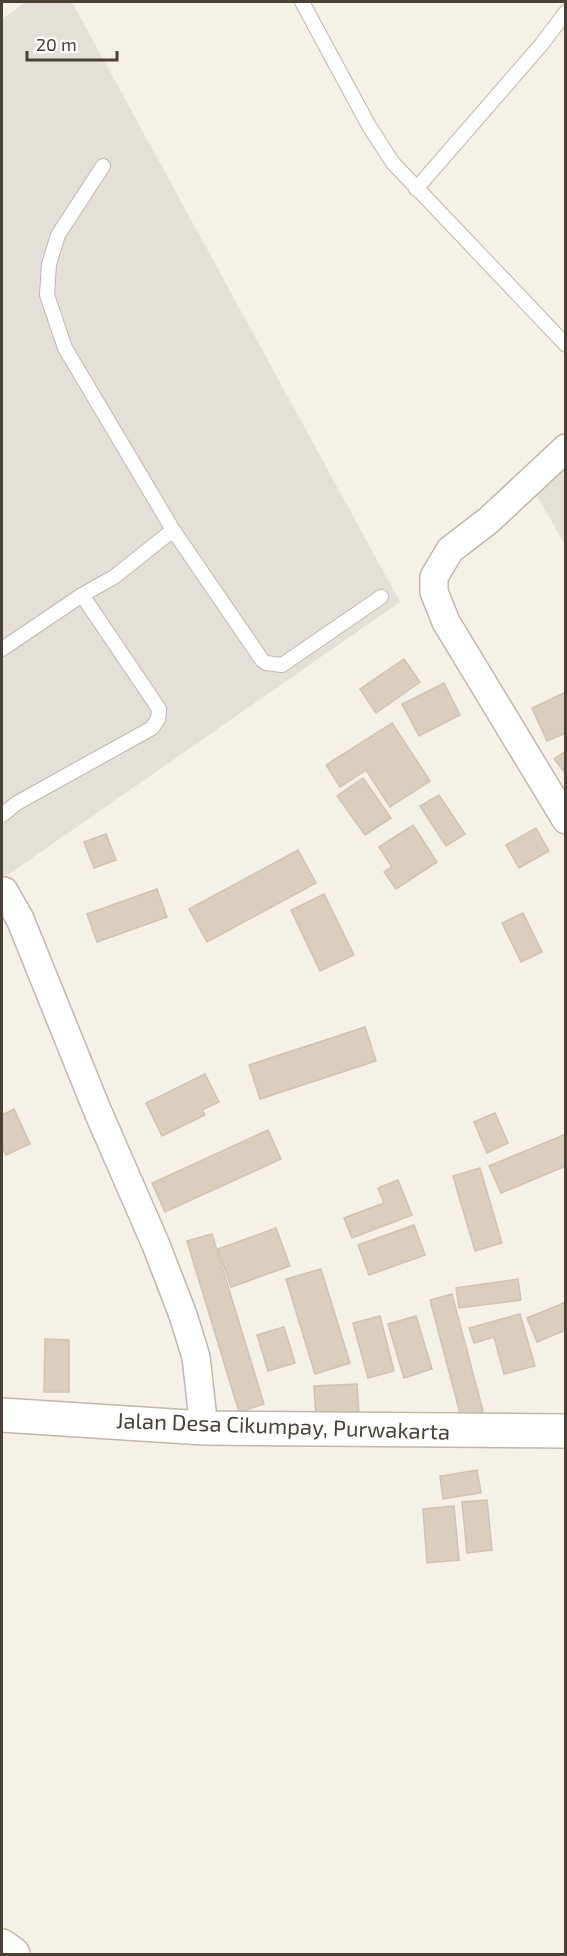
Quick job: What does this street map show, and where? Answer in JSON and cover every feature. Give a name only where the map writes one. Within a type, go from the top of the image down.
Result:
[{"type":"street","points":[[566,448],[489,520],[450,550],[434,577],[434,592],[446,622],[566,820]]},
{"type":"street","points":[[3,889],[20,919],[183,1315],[196,1357],[204,1428]]},
{"type":"street","name":"Jalan Desa Cikumpay, Purwakarta","points":[[2,1415],[204,1428],[566,1431]]},
{"type":"street","points":[[2,1946],[13,1954]]},
{"type":"lane","points":[[302,2],[369,126],[393,163],[566,345]]},
{"type":"lane","points":[[416,189],[541,45],[566,12]]},
{"type":"lane","points":[[104,166],[58,235],[49,264],[46,295],[64,348],[173,530],[266,663],[282,664],[381,597]]},
{"type":"lane","points":[[2,649],[82,595],[114,577],[173,530]]},
{"type":"lane","points":[[2,815],[17,803],[152,728],[158,718],[159,709],[82,595]]},
{"type":"shaded area","points":[[26,2],[72,2],[400,602],[2,879],[2,19]]},
{"type":"shaded area","points":[[565,462],[565,545],[531,485]]},
{"type":"building","points":[[404,659],[420,682],[376,713],[360,689]]},
{"type":"building","points":[[444,683],[460,715],[419,736],[402,704]]},
{"type":"building","points":[[566,692],[566,733],[547,741],[532,708]]},
{"type":"building","points":[[392,723],[430,781],[390,807],[366,770],[340,787],[326,765]]},
{"type":"building","points":[[566,751],[566,774],[554,759]]},
{"type":"building","points":[[363,778],[391,818],[365,835],[337,796]]},
{"type":"building","points":[[439,795],[465,834],[446,846],[420,806]]},
{"type":"building","points":[[413,825],[437,862],[396,889],[384,872],[392,867],[379,847]]},
{"type":"building","points":[[536,828],[549,851],[519,868],[506,845]]},
{"type":"building","points":[[106,834],[116,860],[94,868],[84,842]]},
{"type":"building","points":[[298,850],[316,883],[207,942],[189,909]]},
{"type":"building","points":[[157,889],[167,917],[97,942],[87,914]]},
{"type":"building","points":[[324,894],[354,955],[320,971],[291,910]]},
{"type":"building","points":[[523,913],[542,952],[521,962],[502,923]]},
{"type":"building","points":[[365,1027],[376,1061],[260,1099],[249,1065]]},
{"type":"building","points":[[205,1074],[219,1102],[202,1110],[205,1115],[162,1136],[146,1103]]},
{"type":"building","points":[[14,1109],[30,1144],[6,1155],[2,1146],[2,1115]]},
{"type":"building","points":[[495,1113],[508,1143],[487,1153],[474,1122]]},
{"type":"building","points":[[268,1130],[281,1159],[165,1212],[152,1183]]},
{"type":"building","points":[[566,1134],[566,1166],[501,1193],[489,1166]]},
{"type":"building","points":[[480,1168],[502,1243],[475,1251],[453,1176]]},
{"type":"building","points":[[398,1180],[412,1215],[352,1238],[344,1218],[384,1203],[378,1188]]},
{"type":"building","points":[[414,1225],[425,1255],[369,1275],[358,1245]]},
{"type":"building","points":[[276,1228],[290,1266],[231,1287],[218,1249]]},
{"type":"building","points":[[212,1234],[264,1404],[239,1412],[187,1241]]},
{"type":"building","points":[[321,1269],[350,1363],[315,1374],[286,1279]]},
{"type":"building","points":[[518,1279],[521,1300],[459,1308],[456,1288]]},
{"type":"building","points":[[452,1294],[483,1411],[461,1417],[430,1300]]},
{"type":"building","points":[[566,1302],[566,1330],[537,1342],[527,1318]]},
{"type":"building","points":[[520,1314],[535,1366],[504,1374],[494,1337],[474,1343],[469,1328]]},
{"type":"building","points":[[380,1316],[394,1371],[368,1378],[353,1323]]},
{"type":"building","points":[[416,1316],[432,1369],[404,1378],[388,1324]]},
{"type":"building","points":[[284,1327],[295,1363],[268,1371],[257,1335]]},
{"type":"building","points":[[45,1339],[69,1340],[69,1392],[44,1392]]},
{"type":"building","points":[[357,1384],[359,1415],[316,1418],[314,1386]]},
{"type":"building","points":[[477,1470],[481,1493],[443,1499],[440,1476]]},
{"type":"building","points":[[487,1500],[492,1550],[467,1553],[462,1502]]},
{"type":"building","points":[[454,1506],[459,1560],[427,1563],[423,1509]]}]
